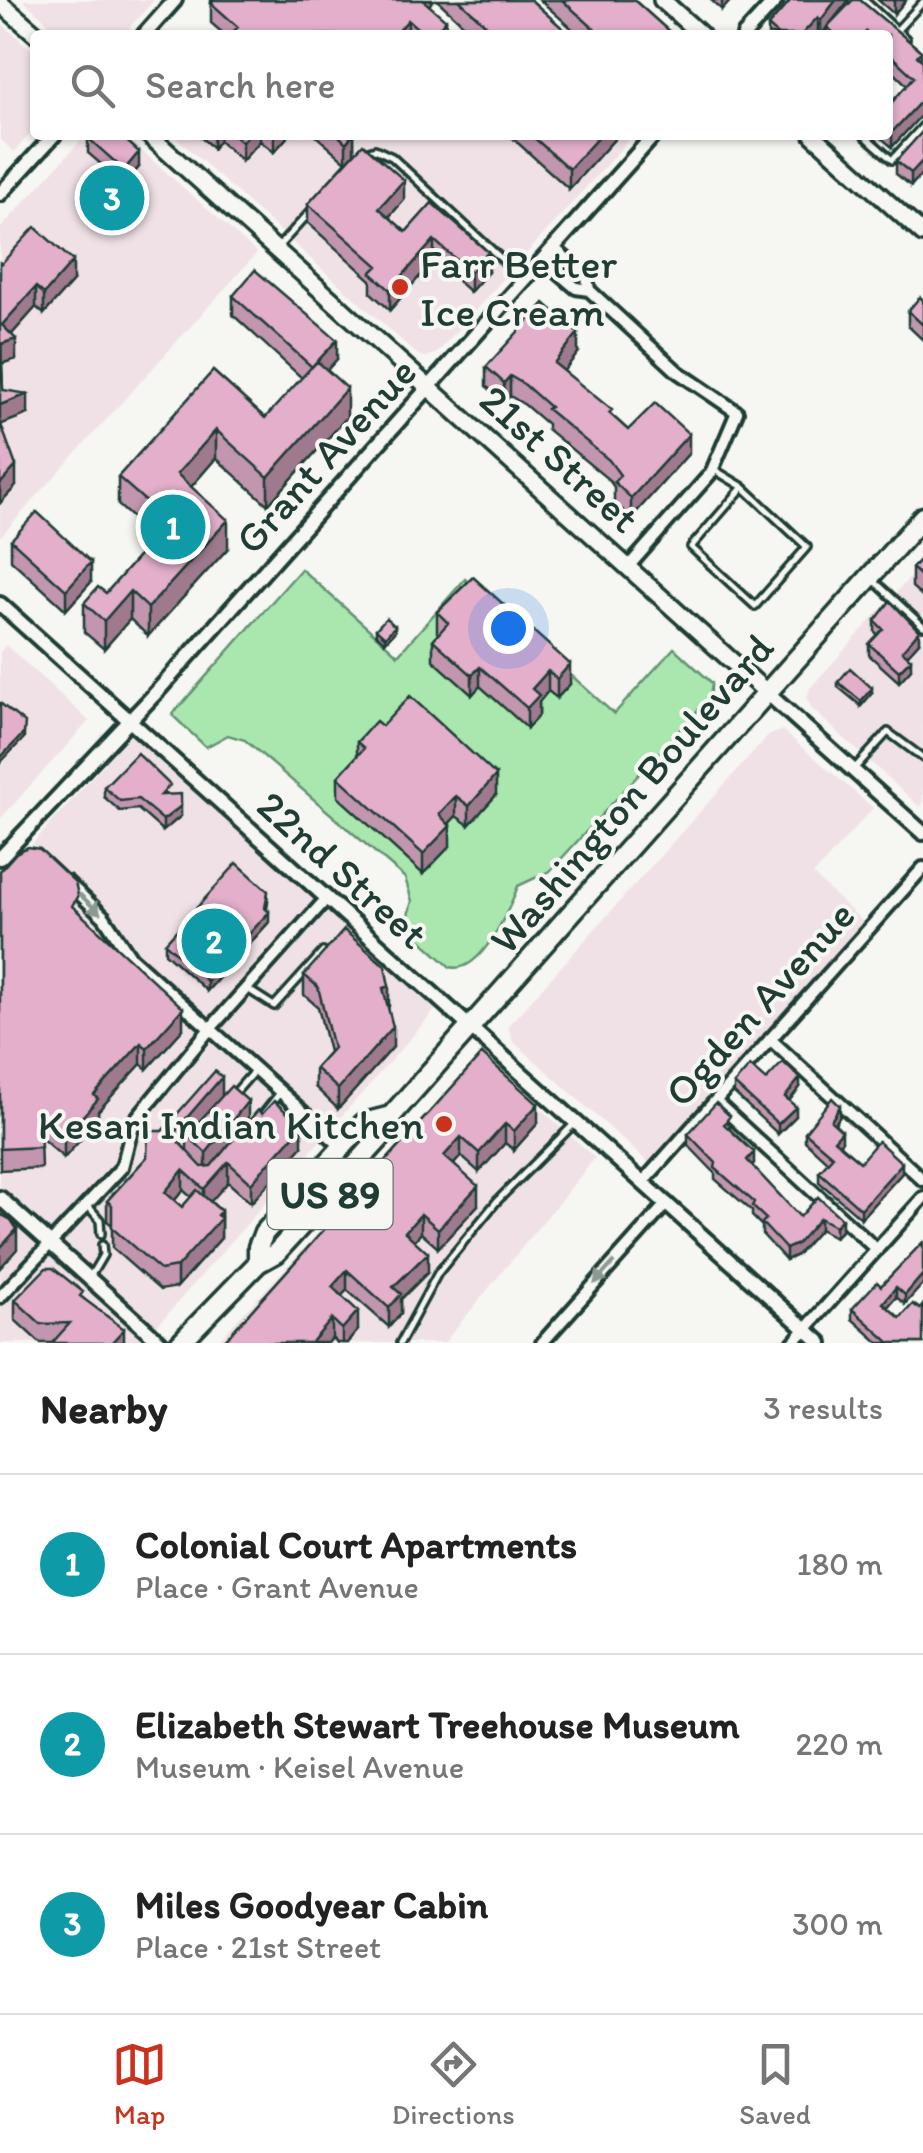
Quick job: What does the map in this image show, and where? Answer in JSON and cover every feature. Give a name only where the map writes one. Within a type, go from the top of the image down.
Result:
[{"type":"main road","points":[[662,0],[695,30]]},
{"type":"main road","points":[[0,3],[31,30]]},
{"type":"main road","name":"21st Street","points":[[155,140],[766,692]]},
{"type":"main road","points":[[819,140],[923,234]]},
{"type":"main road","name":"Washington Boulevard","points":[[180,1343],[258,1263],[276,1253],[382,1136],[392,1116],[923,516]]},
{"type":"main road","name":"Washington Boulevard","points":[[258,1263],[258,1247],[264,1234],[342,1147],[369,1120],[392,1116]]},
{"type":"street","points":[[148,30],[175,0]]},
{"type":"street","points":[[749,30],[776,0]]},
{"type":"street","points":[[0,194],[49,140]]},
{"type":"street","name":"Grant Avenue","points":[[0,858],[23,842],[650,140]]},
{"type":"street","points":[[554,248],[587,277],[589,290]]},
{"type":"street","points":[[543,260],[576,288],[589,290],[678,372],[738,412],[713,469],[628,567]]},
{"type":"street","name":"22nd Street","points":[[0,604],[821,1343]]},
{"type":"street","name":"21st Street","points":[[766,692],[923,833]]},
{"type":"street","name":"Ogden Avenue","points":[[643,1182],[923,868]]},
{"type":"street","points":[[58,874],[104,917],[131,958],[342,1147]]},
{"type":"street","points":[[0,1297],[122,1167],[134,1121],[209,1030],[328,898]]},
{"type":"street","points":[[770,1039],[923,1180]]},
{"type":"street","points":[[715,1101],[877,1250]]},
{"type":"street","points":[[0,1198],[161,1343]]},
{"type":"street","points":[[793,1343],[923,1198]]},
{"type":"street","points":[[542,1343],[667,1203]]},
{"type":"lane","points":[[864,0],[910,42]]},
{"type":"lane","points":[[897,30],[923,2]]},
{"type":"lane","points":[[870,140],[892,160],[923,126]]},
{"type":"lane","points":[[356,160],[376,149],[392,156],[524,280]]},
{"type":"lane","points":[[276,250],[313,209]]},
{"type":"lane","points":[[713,469],[743,486],[807,546],[755,606],[690,547],[743,486]]},
{"type":"lane","points":[[869,577],[923,626]]},
{"type":"lane","points":[[853,770],[888,732],[923,758]]},
{"type":"lane","points":[[247,988],[274,1006],[323,952]]},
{"type":"lane","points":[[228,1100],[255,1070]]},
{"type":"lane","points":[[255,1124],[280,1093]]},
{"type":"lane","points":[[400,1343],[438,1274],[498,1201],[576,1122]]},
{"type":"lane","points":[[86,1205],[100,1220],[102,1234]]},
{"type":"lane","points":[[90,1277],[102,1245]]},
{"type":"shaded area","points":[[23,0],[154,0],[127,30],[56,30]]},
{"type":"shaded area","points":[[0,22],[30,49],[30,134],[14,152],[0,139]]},
{"type":"shaded area","points":[[81,140],[130,140],[257,253],[0,537],[0,229]]},
{"type":"shaded area","points":[[179,140],[629,140],[437,353],[418,355]]},
{"type":"shaded area","points":[[923,563],[920,807],[812,709],[807,699],[810,688]]},
{"type":"shaded area","points":[[6,645],[89,721],[0,819],[0,652]]},
{"type":"shaded area","points":[[782,730],[873,808],[813,875],[863,922],[650,1164],[513,1041],[508,1026],[768,736]]},
{"type":"shaded area","points":[[131,734],[436,1009],[142,1343],[0,1343],[0,880]]},
{"type":"shaded area","points":[[477,1062],[492,1065],[595,1158],[444,1343],[216,1343]]},
{"type":"green space","points":[[301,569],[398,655],[465,579],[614,714],[674,648],[712,683],[710,697],[550,871],[518,886],[492,939],[472,962],[461,967],[450,967],[405,926],[412,901],[405,878],[245,740],[228,735],[206,747],[172,715]]},
{"type":"building","points":[[423,0],[446,20],[437,30],[419,30],[408,20],[399,30],[235,30],[238,27],[211,3]]},
{"type":"building","points":[[459,0],[531,0],[564,30],[492,30]]},
{"type":"building","points":[[562,0],[634,0],[667,30],[595,30]]},
{"type":"building","points":[[791,0],[836,0],[821,20],[818,17],[806,30],[772,30],[768,26]]},
{"type":"building","points":[[853,0],[860,0],[921,51],[917,56],[923,61],[923,99],[893,131],[893,101],[914,77],[893,58],[893,30],[827,27]]},
{"type":"building","points":[[923,131],[923,160],[911,173],[896,161]]},
{"type":"building","points":[[90,140],[126,140],[139,152],[124,170]]},
{"type":"building","points":[[537,140],[595,140],[569,169]]},
{"type":"building","points":[[363,144],[404,180],[379,208],[406,232],[432,203],[488,252],[470,272],[434,240],[390,290],[371,273],[378,266],[308,204]]},
{"type":"building","points":[[35,227],[73,261],[44,294],[36,287],[2,325],[16,339],[1,344],[3,390],[28,394],[0,405],[0,263]]},
{"type":"building","points":[[255,270],[337,340],[312,367],[233,296]]},
{"type":"building","points":[[920,297],[923,300],[923,325],[908,311]]},
{"type":"building","points":[[544,303],[578,333],[554,363],[612,410],[609,413],[628,430],[655,403],[689,434],[631,498],[614,482],[620,475],[609,460],[547,409],[550,407],[525,385],[510,376],[504,383],[486,367]]},
{"type":"building","points":[[317,361],[347,388],[268,477],[216,430],[177,474],[228,520],[148,608],[130,591],[104,621],[84,603],[98,587],[106,593],[169,522],[118,477],[213,371],[265,418]]},
{"type":"building","points":[[0,422],[16,466],[0,484]]},
{"type":"building","points":[[37,512],[91,562],[66,590],[11,540]]},
{"type":"building","points":[[923,556],[923,578],[912,568]]},
{"type":"building","points":[[473,577],[570,664],[557,679],[548,671],[532,689],[539,695],[527,708],[480,667],[472,675],[433,640],[448,623],[437,612]]},
{"type":"building","points":[[890,601],[919,631],[902,651],[911,659],[899,671],[869,644],[883,629],[875,621]]},
{"type":"building","points":[[386,618],[395,626],[385,637],[376,629]]},
{"type":"building","points":[[850,668],[872,688],[861,701],[838,682]]},
{"type":"building","points":[[410,696],[496,775],[469,806],[456,796],[439,814],[450,826],[423,854],[338,777],[364,748],[357,742],[376,721],[382,726]]},
{"type":"building","points":[[0,703],[25,723],[24,733],[0,758]]},
{"type":"building","points":[[137,753],[170,785],[161,795],[181,794],[181,806],[163,820],[138,799],[120,801],[104,787]]},
{"type":"building","points":[[28,847],[40,849],[75,882],[78,895],[72,906],[183,1008],[147,1048],[141,1043],[94,1095],[98,1099],[64,1137],[39,1114],[41,1147],[0,1149],[0,871],[16,853]]},
{"type":"building","points":[[237,863],[268,891],[265,908],[269,912],[207,981],[165,943]]},
{"type":"building","points":[[344,930],[385,966],[389,986],[383,988],[393,1027],[338,1089],[315,1068],[333,1048],[318,987],[304,975]]},
{"type":"building","points":[[482,1054],[538,1104],[514,1131],[505,1124],[479,1153],[461,1137],[444,1156],[478,1186],[438,1229],[421,1214],[405,1232],[428,1253],[393,1287],[401,1294],[389,1308],[347,1270],[332,1287],[358,1311],[342,1329],[332,1319],[311,1343],[228,1343],[225,1340]]},
{"type":"building","points":[[783,1062],[800,1078],[785,1097],[796,1107],[778,1124],[734,1084],[750,1066],[766,1080]]},
{"type":"building","points":[[215,1071],[222,1077],[172,1135],[202,1167],[211,1166],[258,1110],[262,1114],[274,1101],[302,1126],[251,1183],[228,1162],[204,1189],[183,1170],[165,1192],[182,1207],[197,1190],[221,1211],[217,1215],[221,1218],[177,1267],[160,1270],[112,1228],[112,1205],[107,1201],[147,1157],[148,1131],[162,1131]]},
{"type":"building","points":[[231,1086],[248,1101],[206,1153],[187,1135]]},
{"type":"building","points":[[832,1098],[840,1106],[831,1121],[842,1131],[834,1140],[860,1162],[878,1141],[902,1163],[861,1209],[819,1172],[833,1156],[805,1132]]},
{"type":"building","points":[[716,1103],[730,1116],[724,1124],[754,1152],[747,1160],[800,1217],[818,1197],[842,1219],[835,1226],[820,1218],[797,1244],[786,1249],[762,1223],[766,1219],[752,1206],[754,1202],[715,1168],[716,1163],[688,1134]]},
{"type":"building","points":[[0,1214],[17,1229],[0,1248]]},
{"type":"building","points":[[923,1242],[923,1274],[905,1295],[896,1287],[883,1303],[900,1318],[913,1304],[920,1309],[923,1305],[923,1343],[890,1343],[852,1309],[877,1282],[881,1286]]},
{"type":"building","points":[[46,1268],[53,1268],[83,1292],[80,1296],[124,1329],[111,1343],[52,1343],[70,1323],[41,1324],[15,1300]]},
{"type":"place","name":"Miles Goodyear Cabin","points":[[112,198]]},
{"type":"place","name":"Farr Better Ice Cream","points":[[400,287]]},
{"type":"place","name":"Colonial Court Apartments","points":[[173,527]]},
{"type":"place","name":"Elizabeth Stewart Treehouse Museum","points":[[214,941]]},
{"type":"place","name":"Kesari Indian Kitchen","points":[[444,1124]]}]
